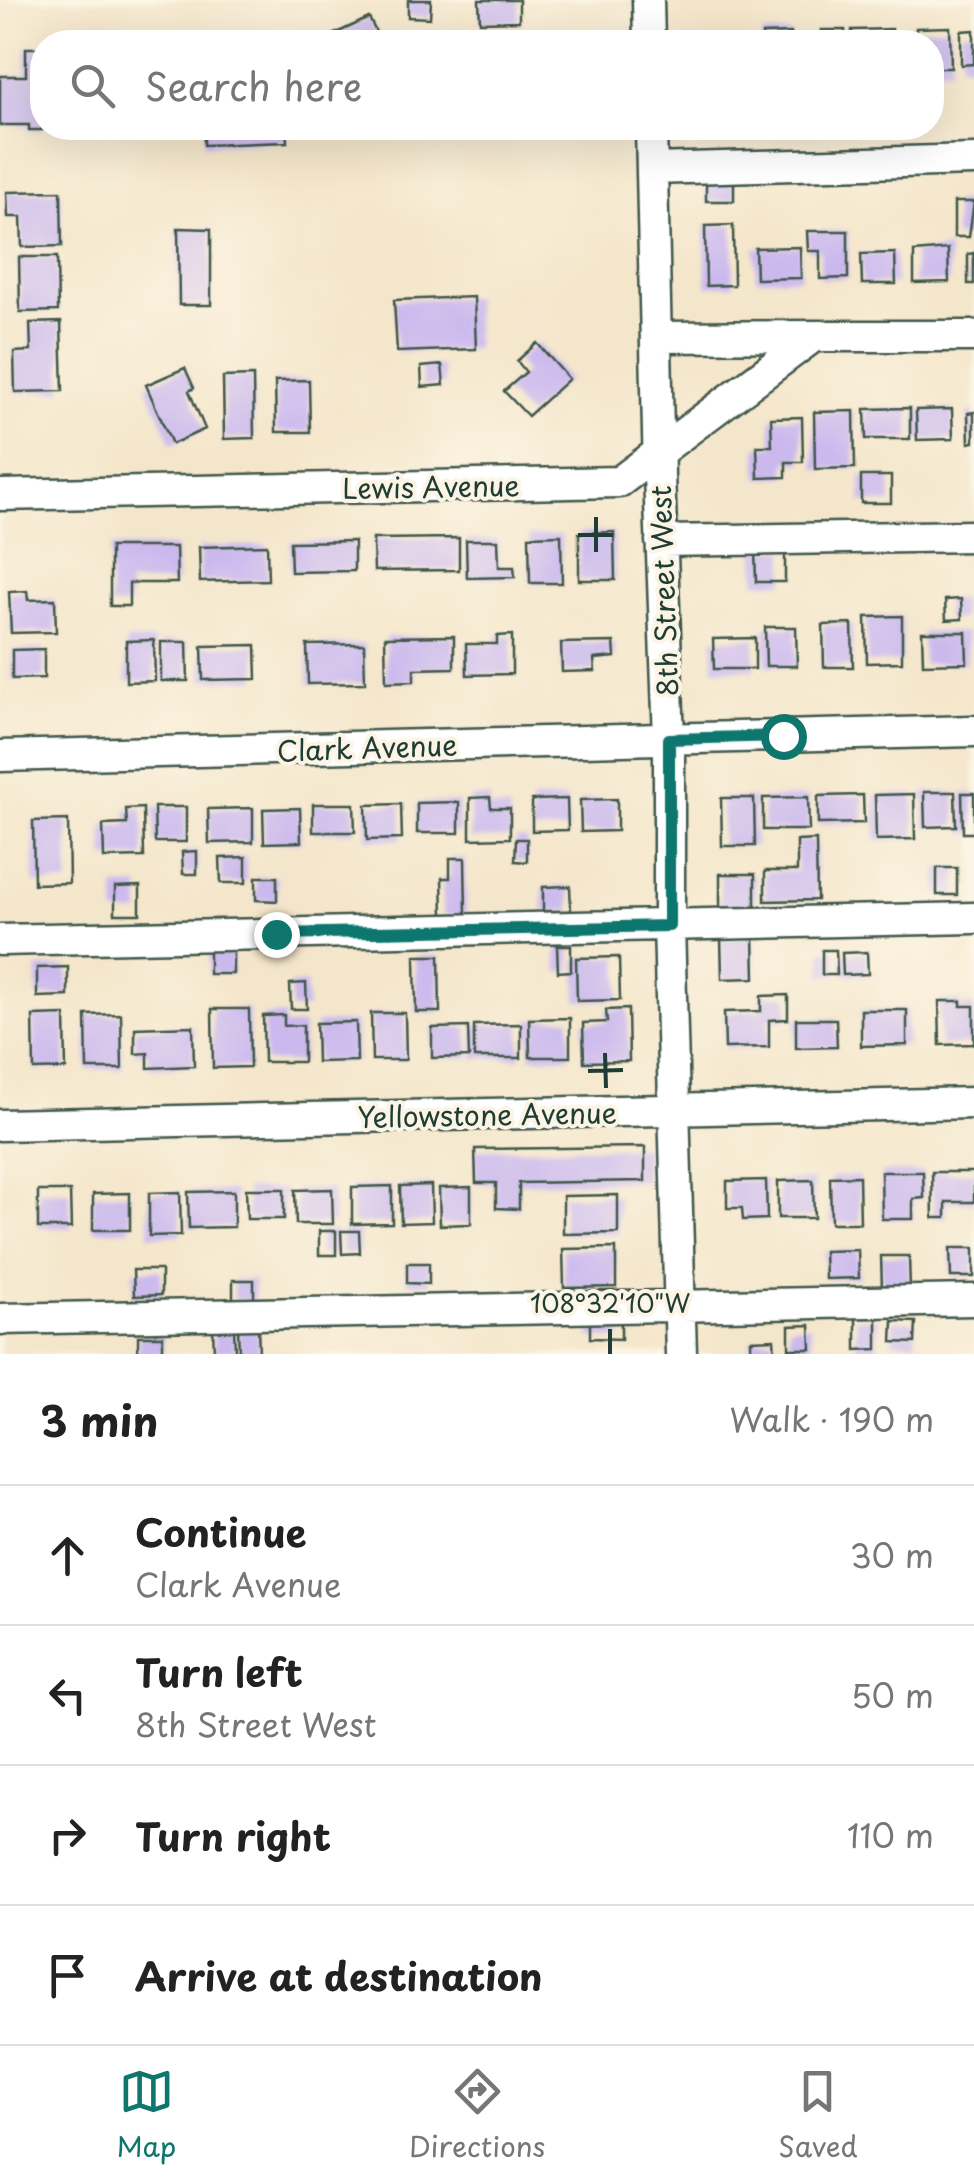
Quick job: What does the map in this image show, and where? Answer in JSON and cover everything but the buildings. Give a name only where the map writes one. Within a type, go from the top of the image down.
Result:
[{"type":"street","points":[[648,0],[649,30]]},
{"type":"street","name":"8th Street West","points":[[651,140],[682,1354]]},
{"type":"street","points":[[652,169],[974,160]]},
{"type":"street","name":"Lewis Avenue","points":[[0,495],[619,482],[814,336]]},
{"type":"street","points":[[656,337],[974,336]]},
{"type":"street","points":[[661,541],[974,536]]},
{"type":"street","name":"Clark Avenue","points":[[0,756],[974,731]]},
{"type":"street","points":[[0,940],[974,918]]},
{"type":"street","name":"Yellowstone Avenue","points":[[0,1125],[974,1104]]},
{"type":"street","points":[[0,1319],[974,1300]]},
{"type":"route","points":[[276,934],[669,926],[669,739],[783,736]]}]
